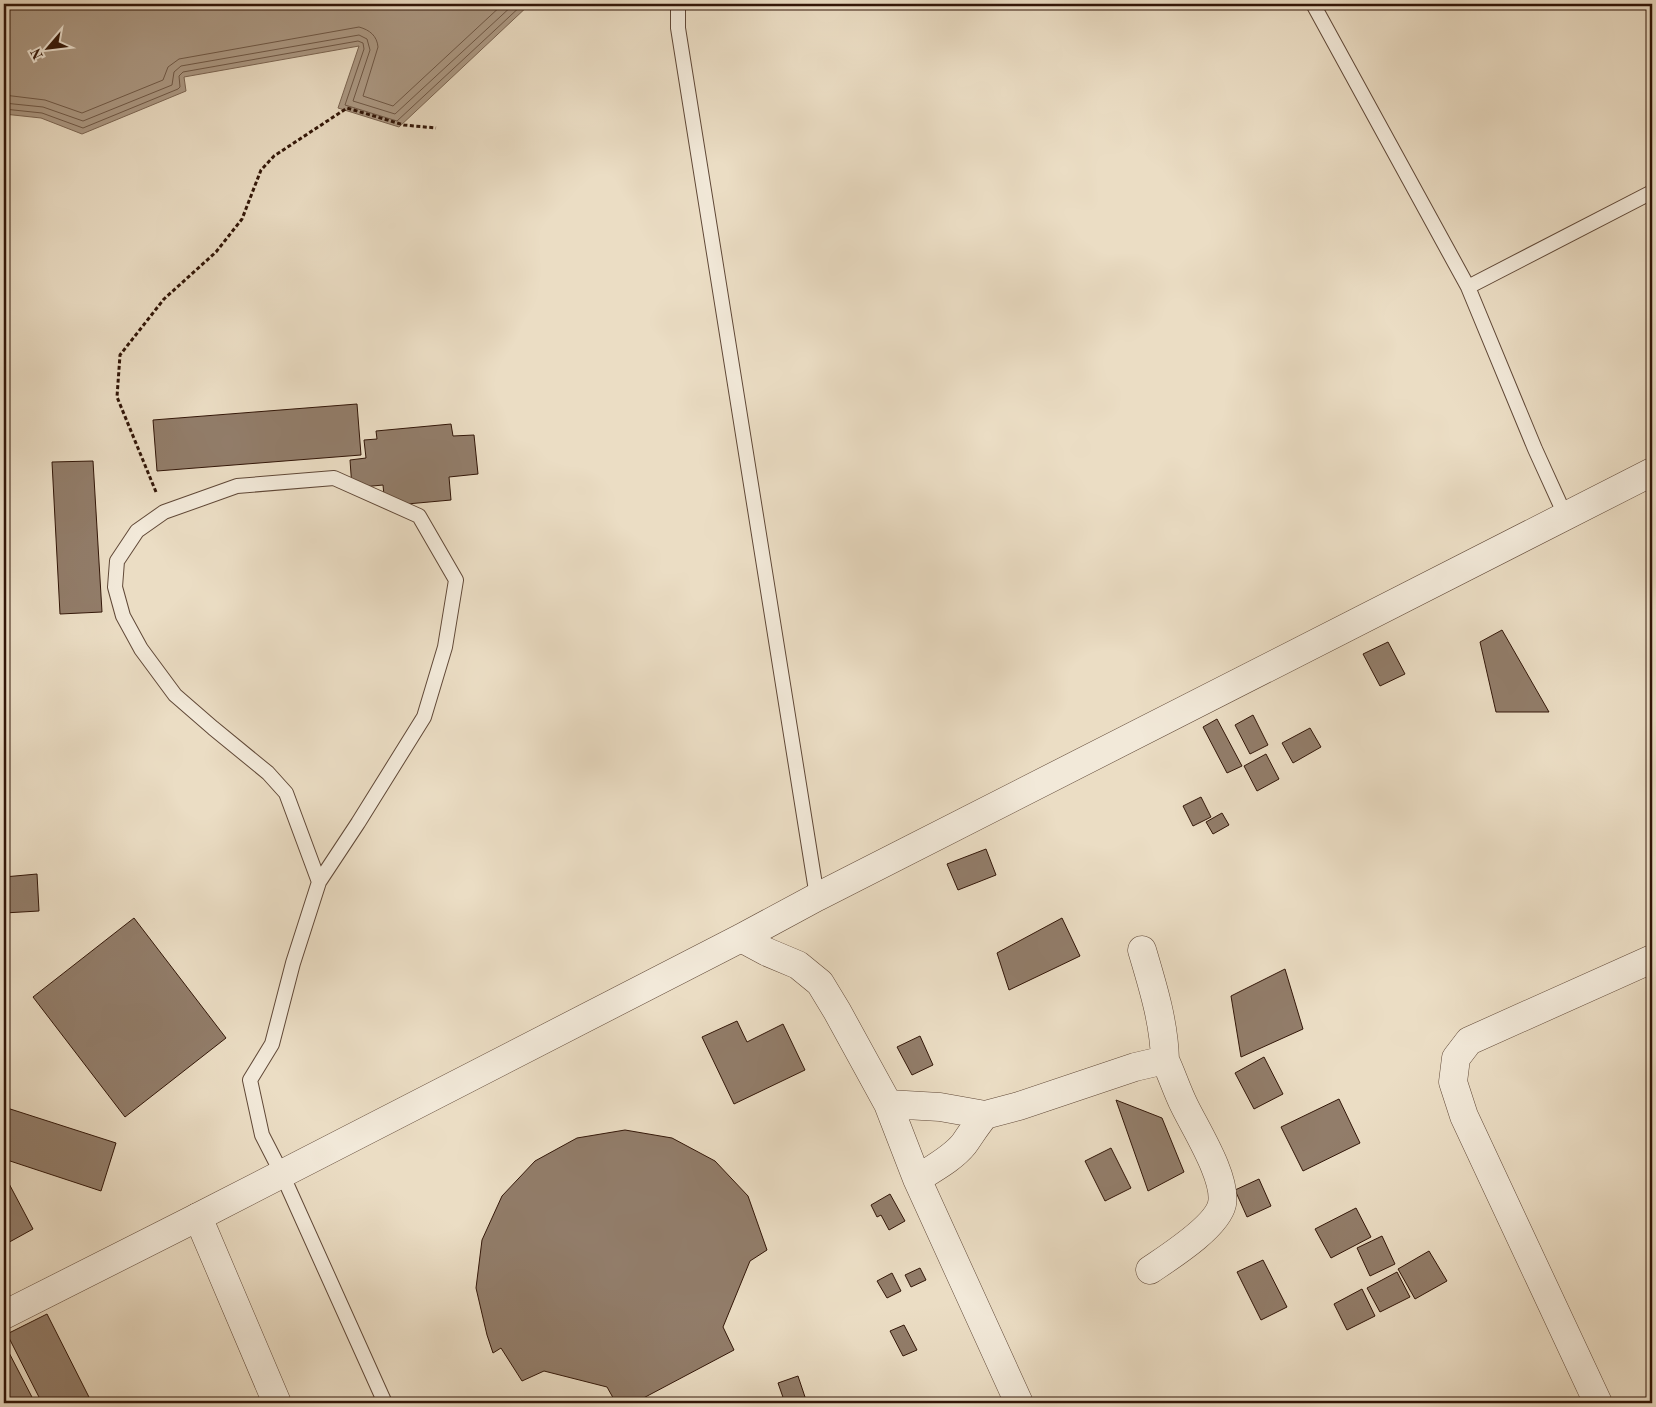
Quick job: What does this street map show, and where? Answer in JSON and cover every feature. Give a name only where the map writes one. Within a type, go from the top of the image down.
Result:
[{"type":"street","points":[[4,1315],[282,1174],[817,897],[1652,472]]},
{"type":"street","points":[[741,938],[767,952],[798,965],[820,984],[888,1104],[916,1179],[1019,1403]]},
{"type":"street","points":[[1142,950],[1158,1003],[1164,1034],[1165,1060],[1183,1103],[1222,1184],[1222,1204],[1214,1218],[1190,1242],[1150,1270]]},
{"type":"street","points":[[1598,1403],[1464,1116],[1453,1082],[1456,1058],[1469,1041],[1652,959]]},
{"type":"street","points":[[888,1104],[940,1107],[985,1115],[1019,1106],[1134,1067],[1165,1060]]},
{"type":"street","points":[[916,1179],[936,1167],[958,1149],[985,1115]]},
{"type":"street","points":[[198,1217],[277,1403]]},
{"type":"lane","points":[[678,4],[678,28],[817,897]]},
{"type":"lane","points":[[1313,4],[1468,287],[1565,516]]},
{"type":"lane","points":[[1468,287],[1652,192]]},
{"type":"lane","points":[[318,882],[286,793],[268,773],[175,695],[141,649],[123,616],[115,587],[117,562],[137,531],[164,512],[236,486],[334,478],[419,516],[456,580],[445,647],[424,717],[358,823],[318,882],[293,963],[272,1044],[250,1080],[262,1135],[282,1174],[385,1403]]},
{"type":"path","points":[[164,512],[117,397],[120,354],[164,299],[216,252],[242,219],[261,170],[274,156],[347,108],[404,125],[436,128]]},
{"type":"water","points":[[4,4],[530,4],[399,127],[338,108],[359,46],[184,77],[186,91],[82,134],[41,118],[4,114]]},
{"type":"building","points":[[357,404],[361,455],[157,471],[153,420]]},
{"type":"building","points":[[451,424],[453,436],[474,435],[478,474],[449,477],[451,500],[385,506],[383,485],[352,488],[350,460],[366,458],[364,440],[377,439],[376,431]]},
{"type":"building","points":[[93,461],[102,612],[60,614],[52,462]]},
{"type":"building","points":[[1502,630],[1549,712],[1496,712],[1480,642]]},
{"type":"building","points":[[1388,642],[1405,674],[1380,686],[1363,654]]},
{"type":"building","points":[[1253,715],[1268,745],[1250,754],[1235,725]]},
{"type":"building","points":[[1217,719],[1242,766],[1227,773],[1203,727]]},
{"type":"building","points":[[1310,728],[1321,747],[1293,763],[1282,743]]},
{"type":"building","points":[[1266,754],[1279,779],[1257,791],[1244,766]]},
{"type":"building","points":[[1201,797],[1211,817],[1193,826],[1183,806]]},
{"type":"building","points":[[1222,813],[1229,825],[1213,834],[1206,822]]},
{"type":"building","points":[[986,849],[996,875],[958,890],[947,864]]},
{"type":"building","points":[[37,874],[39,911],[4,913],[4,877]]},
{"type":"building","points":[[134,918],[226,1038],[125,1117],[33,997]]},
{"type":"building","points":[[1062,918],[1080,956],[1009,990],[997,953]]},
{"type":"building","points":[[1285,969],[1303,1029],[1241,1057],[1231,996]]},
{"type":"building","points":[[737,1021],[747,1042],[783,1024],[805,1070],[734,1104],[702,1037]]},
{"type":"building","points":[[920,1036],[933,1065],[912,1075],[897,1047]]},
{"type":"building","points":[[1264,1057],[1283,1094],[1254,1109],[1235,1073]]},
{"type":"building","points":[[1339,1099],[1360,1143],[1303,1171],[1281,1127]]},
{"type":"building","points":[[1116,1100],[1162,1118],[1184,1172],[1148,1191]]},
{"type":"building","points":[[4,1107],[116,1143],[101,1191],[4,1159]]},
{"type":"building","points":[[625,1130],[672,1138],[715,1161],[748,1196],[767,1250],[750,1261],[723,1327],[734,1350],[634,1403],[616,1403],[607,1387],[544,1371],[522,1381],[501,1348],[493,1353],[476,1288],[482,1240],[502,1196],[535,1161],[577,1138]]},
{"type":"building","points":[[1111,1148],[1131,1188],[1105,1201],[1085,1161]]},
{"type":"building","points":[[6,1178],[33,1229],[4,1245],[4,1179]]},
{"type":"building","points":[[1259,1179],[1271,1206],[1247,1217],[1235,1190]]},
{"type":"building","points":[[890,1194],[905,1221],[889,1230],[881,1215],[877,1217],[871,1205]]},
{"type":"building","points":[[1356,1208],[1371,1237],[1331,1258],[1315,1229]]},
{"type":"building","points":[[1382,1236],[1395,1264],[1370,1276],[1357,1248]]},
{"type":"building","points":[[1429,1251],[1447,1281],[1415,1299],[1398,1269]]},
{"type":"building","points":[[1263,1260],[1287,1307],[1261,1320],[1237,1272]]},
{"type":"building","points":[[920,1268],[926,1280],[911,1287],[905,1275]]},
{"type":"building","points":[[1397,1272],[1410,1297],[1380,1312],[1367,1288]]},
{"type":"building","points":[[892,1273],[901,1291],[887,1298],[877,1281]]},
{"type":"building","points":[[1362,1289],[1375,1316],[1347,1330],[1334,1304]]},
{"type":"building","points":[[47,1314],[92,1403],[42,1403],[7,1334]]},
{"type":"building","points":[[904,1325],[917,1350],[903,1356],[890,1331]]},
{"type":"building","points":[[4,1343],[34,1401],[30,1403],[4,1403]]},
{"type":"building","points":[[798,1376],[807,1403],[785,1403],[778,1383]]}]
